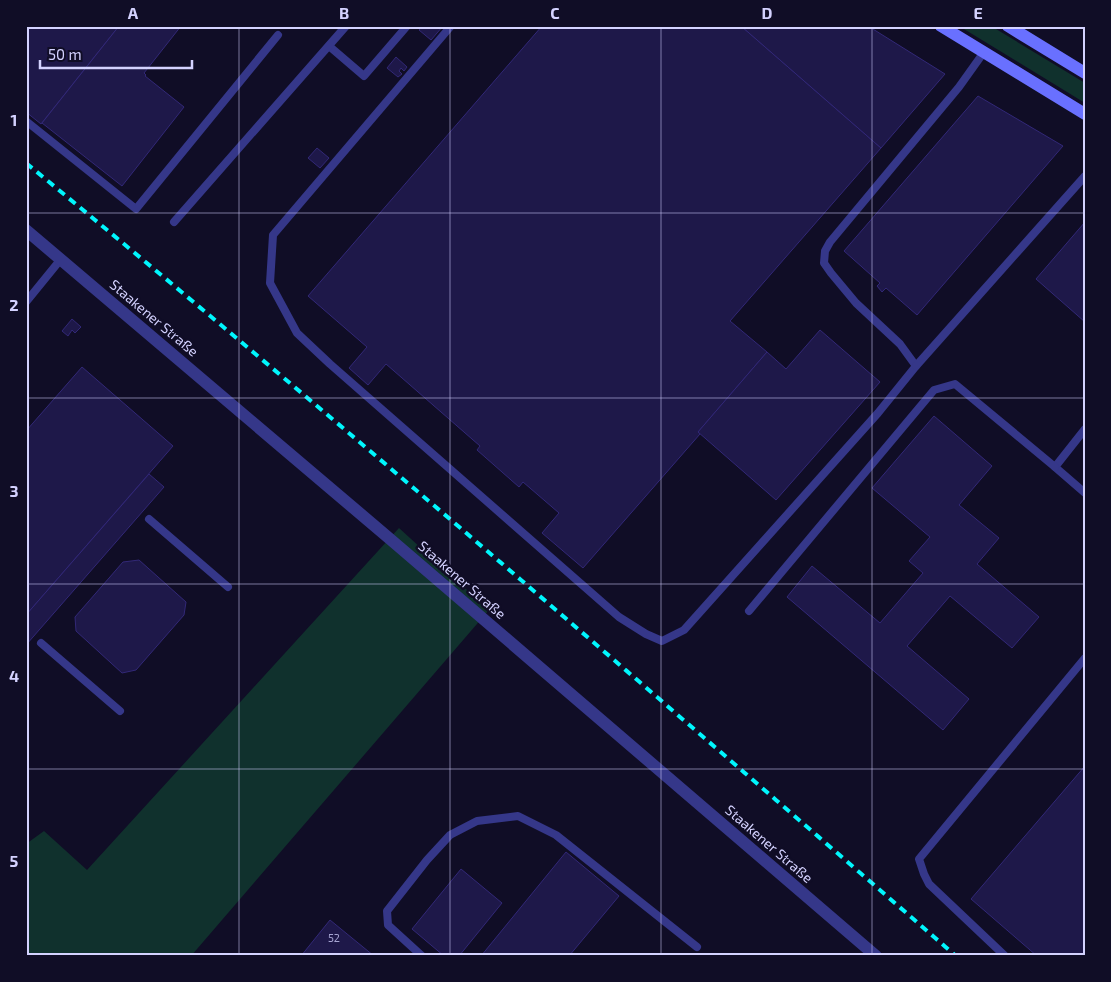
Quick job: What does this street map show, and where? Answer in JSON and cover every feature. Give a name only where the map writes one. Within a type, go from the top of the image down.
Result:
[{"type":"main road","points":[[941,26],[1085,114]]},
{"type":"main road","points":[[1008,26],[1085,73]]},
{"type":"street","name":"Staakener Straße","points":[[26,230],[876,956]]},
{"type":"lane","points":[[174,222],[346,26]]},
{"type":"lane","points":[[329,46],[364,76],[407,26]]},
{"type":"lane","points":[[451,26],[273,235],[270,282],[297,332],[330,364],[619,617],[646,634],[662,641],[684,630],[872,420],[916,366],[1085,176]]},
{"type":"lane","points":[[26,120],[136,210],[278,35]]},
{"type":"lane","points":[[916,366],[900,344],[856,303],[830,273],[824,263],[825,251],[830,242],[959,87],[984,52]]},
{"type":"lane","points":[[26,302],[61,259]]},
{"type":"lane","points":[[749,610],[934,390],[955,384],[1085,493]]},
{"type":"lane","points":[[1055,467],[1085,429]]},
{"type":"lane","points":[[149,518],[228,587]]},
{"type":"lane","points":[[41,643],[120,712]]},
{"type":"lane","points":[[1005,956],[929,884],[919,859],[1085,658]]},
{"type":"lane","points":[[422,956],[388,925],[387,911],[427,860],[450,835],[478,821],[518,816],[556,834],[697,947]]},
{"type":"green space","points":[[959,26],[991,26],[1085,83],[1085,103]]},
{"type":"green space","points":[[399,528],[489,610],[191,956],[26,956],[26,844],[44,831],[87,870]]},
{"type":"building","points":[[26,26],[119,26],[41,124],[26,112]]},
{"type":"building","points":[[119,26],[181,26],[144,73],[145,76],[184,107],[122,186],[42,123]]},
{"type":"building","points":[[423,26],[443,26],[431,40],[419,30]]},
{"type":"building","points":[[542,26],[741,26],[881,148],[730,321],[767,352],[698,432],[700,434],[583,568],[542,533],[559,513],[523,482],[519,487],[477,450],[480,446],[386,364],[368,385],[349,368],[367,347],[308,296]]},
{"type":"building","points":[[741,26],[868,26],[945,74],[881,148]]},
{"type":"building","points":[[396,57],[407,67],[404,71],[401,68],[399,71],[402,74],[398,77],[387,68]]},
{"type":"building","points":[[978,96],[1063,146],[917,315],[886,288],[882,292],[877,286],[880,283],[844,251]]},
{"type":"building","points":[[317,148],[329,158],[320,168],[308,158]]},
{"type":"building","points":[[1085,222],[1085,322],[1036,279]]},
{"type":"building","points":[[72,319],[81,327],[75,333],[72,330],[68,336],[62,331]]},
{"type":"building","points":[[820,330],[880,382],[776,500],[698,432],[767,352],[786,369]]},
{"type":"building","points":[[82,367],[173,446],[26,615],[26,431]]},
{"type":"building","points":[[934,416],[992,466],[959,505],[999,538],[977,564],[1039,617],[1012,648],[950,596],[907,646],[969,699],[943,730],[787,597],[812,566],[880,623],[923,573],[909,561],[930,537],[872,488]]},
{"type":"building","points":[[149,474],[164,487],[26,645],[26,615]]},
{"type":"building","points":[[139,560],[186,602],[184,615],[136,670],[122,673],[76,631],[75,617],[123,562]]},
{"type":"building","points":[[1085,766],[1085,956],[1037,956],[971,899]]},
{"type":"building","points":[[566,852],[619,896],[569,956],[481,956]]},
{"type":"building","points":[[461,869],[502,903],[459,956],[444,956],[412,929]]},
{"type":"building","points":[[330,920],[374,956],[301,956]]},
{"type":"railway","points":[[26,163],[377,457],[956,956]]}]
